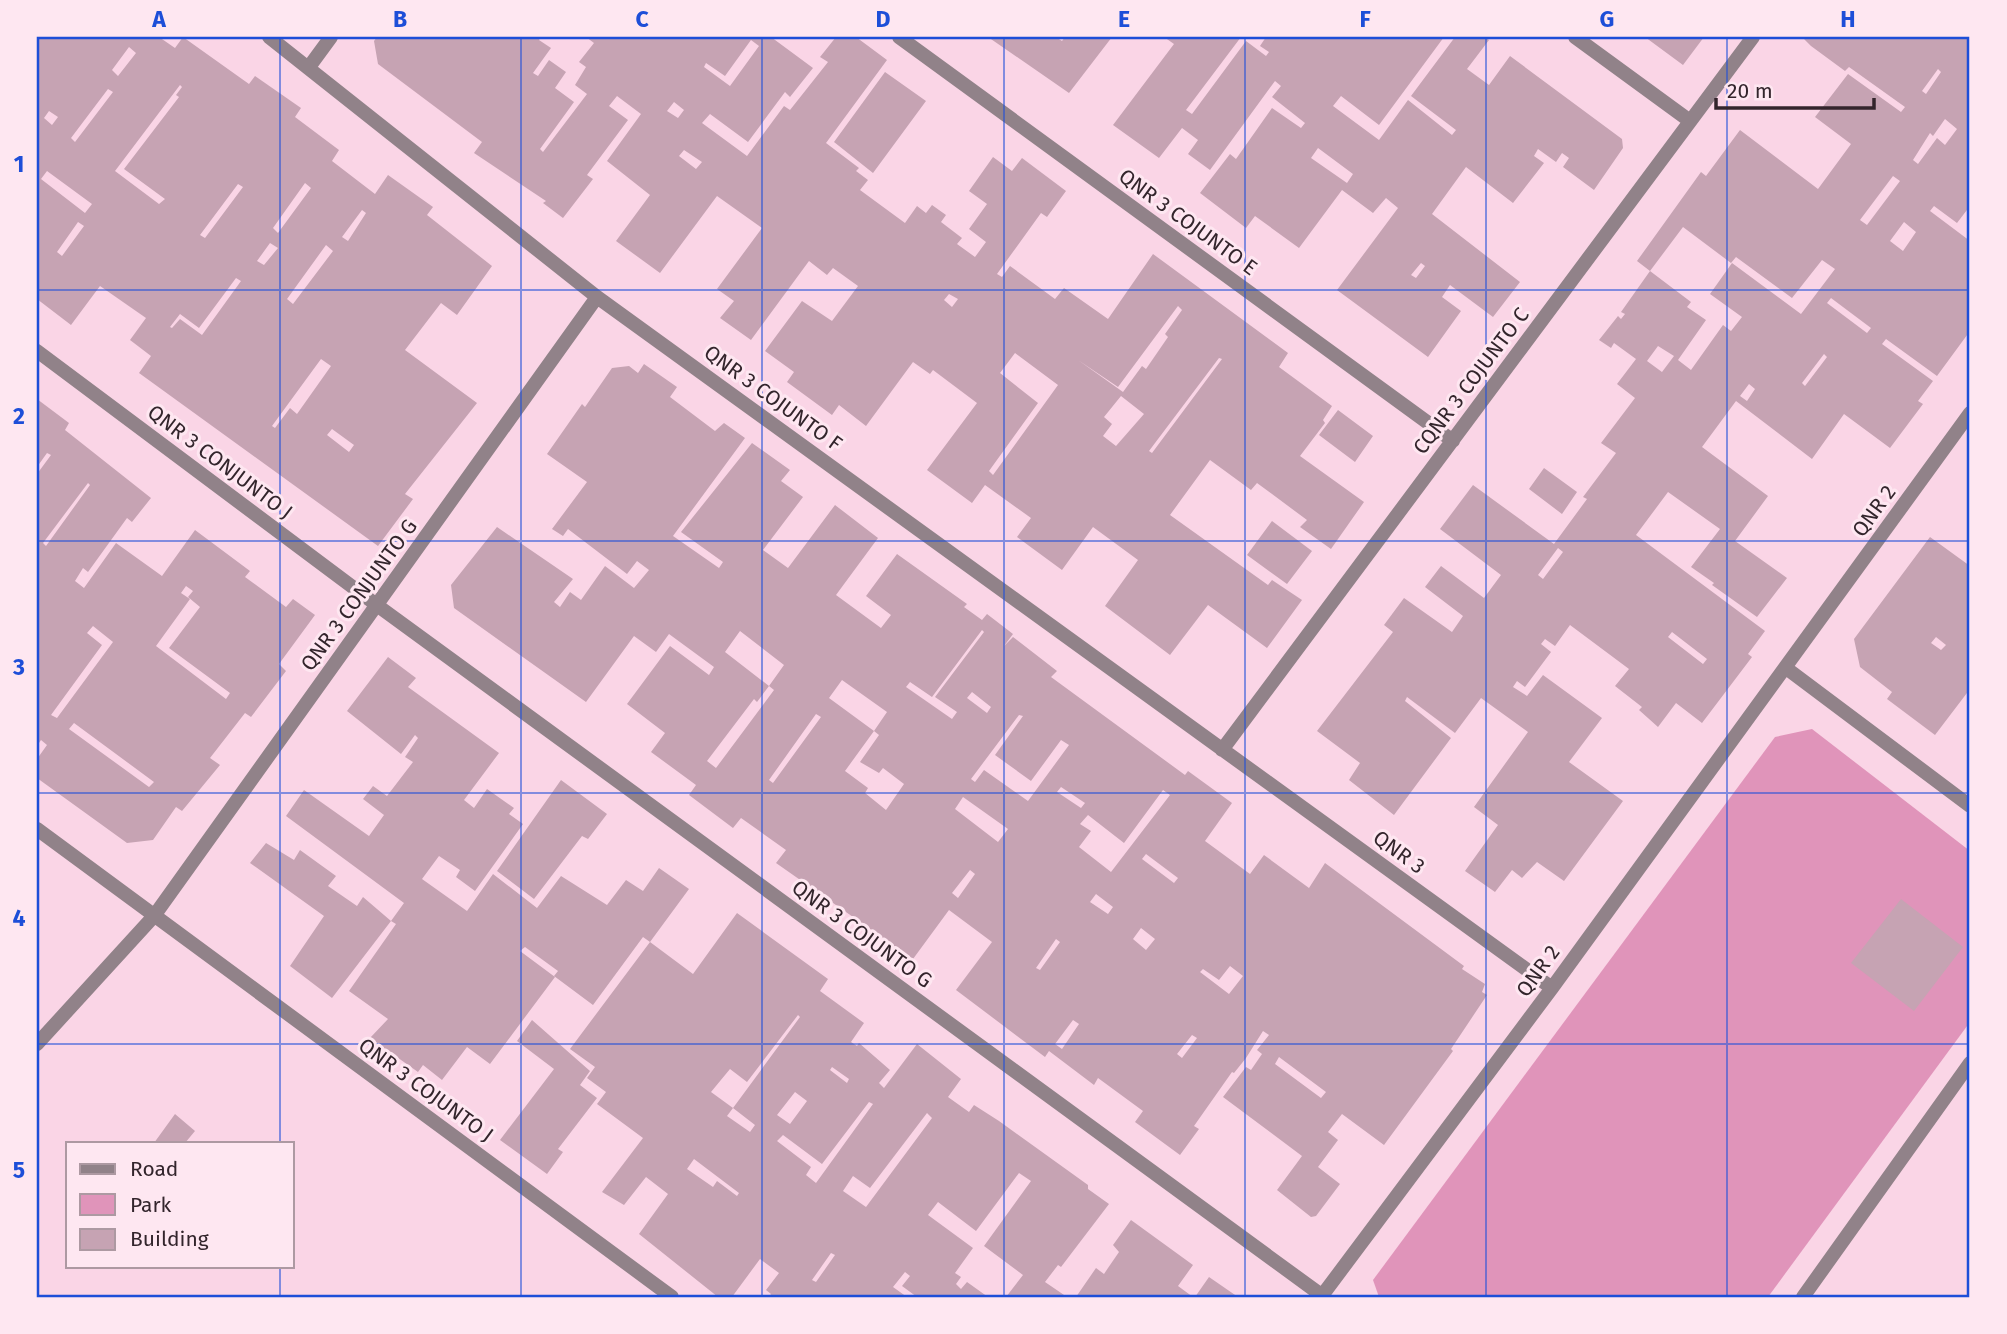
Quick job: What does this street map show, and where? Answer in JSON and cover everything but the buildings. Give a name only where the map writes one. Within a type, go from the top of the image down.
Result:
[{"type":"street","points":[[269,37],[309,67],[331,37]]},
{"type":"street","name":"QNR 3 COJUNTO E","points":[[899,37],[1453,441]]},
{"type":"street","points":[[1575,37],[1690,121]]},
{"type":"street","name":"CQNR 3 COJUNTO C","points":[[1222,750],[1753,37]]},
{"type":"street","name":"QNR 3 COJUNTO F","points":[[309,67],[597,297],[1222,750]]},
{"type":"street","name":"QNR 3 CONJUNTO G","points":[[37,1044],[154,916],[597,297]]},
{"type":"street","name":"QNR 3 CONJUNTO J","points":[[37,351],[378,606]]},
{"type":"street","name":"QNR 2","points":[[1322,1297],[1552,988],[1970,413]]},
{"type":"street","name":"QNR 3 COJUNTO G","points":[[378,606],[1322,1297]]},
{"type":"street","points":[[1786,668],[1970,806]]},
{"type":"street","name":"QNR 3","points":[[1222,750],[1552,988]]},
{"type":"street","name":"QNR 3 COJUNTO J","points":[[37,829],[672,1297]]},
{"type":"street","points":[[1803,1297],[1970,1063]]},
{"type":"green space","points":[[1812,729],[1970,851],[1970,1022],[1768,1297],[1379,1297],[1373,1280],[1775,737]]}]
